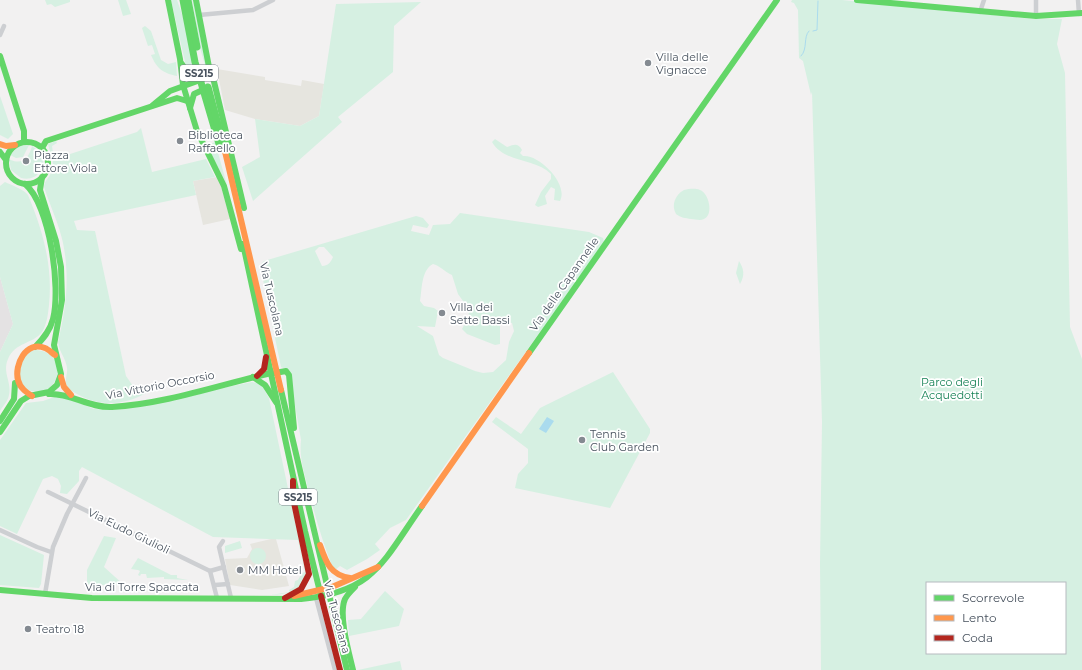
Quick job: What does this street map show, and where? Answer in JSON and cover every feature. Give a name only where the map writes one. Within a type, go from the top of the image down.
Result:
[{"type":"street","points":[[168,0],[187,101],[199,136],[224,186],[249,276]]},
{"type":"street","points":[[180,0],[186,14]]},
{"type":"street","name":"Via Tuscolana","points":[[183,0],[195,62],[221,144],[266,354],[274,373]]},
{"type":"street","name":"Via Tuscolana","points":[[188,0],[197,50],[258,283],[274,373],[277,403],[335,670]]},
{"type":"street","points":[[196,0],[216,92],[254,251],[258,283]]},
{"type":"street","points":[[199,15],[253,10],[273,0]]},
{"type":"street","name":"Via delle Capannelle","points":[[319,598],[331,596],[367,579],[379,567],[777,0]]},
{"type":"street","name":"Via delle Capannelle","points":[[767,13],[781,0]]},
{"type":"street","points":[[857,0],[1036,16],[1079,14],[1078,0]]},
{"type":"street","points":[[980,12],[984,0]]},
{"type":"street","points":[[1036,0],[1036,16]]},
{"type":"street","points":[[0,34],[4,26]]},
{"type":"street","points":[[0,56],[24,131],[24,142]]},
{"type":"street","points":[[180,58],[191,77],[201,80]]},
{"type":"street","points":[[152,106],[168,92],[201,80],[208,75],[211,69]]},
{"type":"street","points":[[190,110],[192,98],[197,91],[210,88],[216,92]]},
{"type":"street","points":[[42,148],[46,141],[152,106],[177,98],[187,101]]},
{"type":"street","points":[[0,144],[6,146],[24,142],[35,143],[42,148],[46,155],[48,162],[40,183],[40,190],[57,240],[62,273],[62,299],[54,343],[57,357],[61,366],[61,377],[64,387],[72,396]]},
{"type":"street","points":[[15,145],[8,154],[6,160],[7,169],[11,176],[16,181],[25,184],[33,183],[42,177]]},
{"type":"street","points":[[0,152],[6,160]]},
{"type":"street","points":[[25,184],[34,194],[49,237],[56,271],[56,295],[50,329],[44,339],[35,347]]},
{"type":"street","points":[[0,421],[14,399],[15,383],[12,372],[15,359],[24,350],[35,347],[46,348],[57,357]]},
{"type":"street","points":[[266,354],[264,369],[261,373],[253,377],[265,385],[277,403]]},
{"type":"street","name":"Via Tuscolana","points":[[274,373],[286,372],[289,376],[297,456],[333,604],[347,670]]},
{"type":"street","name":"Via Vittorio Occorsio","points":[[46,395],[62,393],[94,406],[111,407],[158,399],[274,373]]},
{"type":"street","points":[[0,432],[21,402],[27,397],[46,395],[54,389],[61,377]]},
{"type":"street","points":[[15,383],[23,392],[32,396]]},
{"type":"street","name":"Via Tuscolana","points":[[283,598],[301,589],[309,574],[292,494],[293,475]]},
{"type":"street","points":[[46,594],[51,552],[72,504],[86,478]]},
{"type":"street","name":"Via Eudo Giulioli","points":[[48,492],[210,570]]},
{"type":"street","points":[[0,530],[51,552]]},
{"type":"street","points":[[316,537],[332,572],[339,577],[354,578]]},
{"type":"street","points":[[223,541],[219,546],[230,598]]},
{"type":"street","points":[[217,598],[215,585],[210,570],[224,567]]},
{"type":"street","points":[[319,598],[329,588],[379,567]]},
{"type":"street","points":[[345,637],[344,602],[352,590],[367,579]]},
{"type":"street","points":[[215,585],[228,584]]},
{"type":"street","name":"Via di Torre Spaccata","points":[[2,590],[92,598],[319,598]]},
{"type":"street","name":"Via Tuscolana","points":[[319,598],[340,670]]},
{"type":"street","name":"Via Tuscolana","points":[[333,604],[339,616],[352,670]]},
{"type":"shaded area","points":[[217,69],[265,77],[265,80],[301,86],[302,80],[324,84],[319,116],[300,126],[255,119],[225,110]]},
{"type":"shaded area","points":[[217,177],[230,219],[203,225],[193,181]]},
{"type":"shaded area","points":[[0,277],[13,324],[0,352]]},
{"type":"shaded area","points":[[276,539],[289,586],[262,590],[230,585],[225,559],[247,558],[252,549],[250,544]]},
{"type":"green space","points":[[45,0],[70,0],[70,2],[55,7],[51,4],[47,5]]},
{"type":"green space","points":[[118,0],[126,0],[131,14],[123,16]]},
{"type":"green space","points":[[171,0],[177,0],[184,20],[198,77],[191,73],[186,66]]},
{"type":"green space","points":[[192,0],[194,0],[208,66],[207,72],[200,48]]},
{"type":"green space","name":"Parco degli Acquedotti","points":[[792,0],[842,0],[1033,19],[1062,19],[1057,44],[1065,73],[1070,327],[1082,359],[1082,670],[821,670],[820,564],[822,422],[812,92],[811,95],[803,61],[799,58],[798,10],[794,3],[791,2]]},
{"type":"green space","points":[[421,2],[394,26],[393,72],[338,117],[342,122],[253,201],[242,167],[260,157],[255,119],[300,126],[319,116],[336,4]]},
{"type":"green space","points":[[145,26],[151,31],[161,60],[168,64],[176,62],[177,76],[164,72],[156,64],[151,55],[155,54],[152,45],[148,46],[142,28]]},
{"type":"green space","points":[[0,96],[13,134],[8,139],[0,135]]},
{"type":"green space","points":[[141,128],[152,172],[206,159],[215,177],[193,181],[196,195],[74,221],[77,230],[95,231],[126,376],[133,386],[146,390],[146,393],[130,400],[104,403],[87,399],[79,395],[71,390],[66,384],[66,364],[58,342],[65,305],[67,281],[63,243],[44,187],[53,165],[48,144],[56,141],[57,143],[52,146],[53,153],[61,157],[137,132]]},
{"type":"green space","points":[[495,139],[507,147],[515,145],[519,146],[522,150],[520,153],[523,156],[537,160],[551,171],[560,187],[562,194],[560,201],[554,200],[555,189],[551,187],[545,196],[547,204],[538,207],[535,205],[541,192],[551,179],[551,174],[537,165],[504,154],[497,149],[492,142]]},
{"type":"green space","points":[[215,142],[227,185],[207,146]]},
{"type":"green space","points":[[29,145],[23,157],[16,158],[10,155],[19,146]]},
{"type":"green space","name":"Piazza Ettore Viola","points":[[32,146],[42,154],[42,169],[36,176],[26,179],[21,178],[11,170],[9,159],[18,162],[24,160],[29,154]]},
{"type":"green space","points":[[5,182],[21,189],[28,195],[46,249],[50,276],[50,291],[48,315],[42,332],[34,339],[15,349],[8,359],[6,364],[6,373],[10,390],[7,401],[0,411],[0,352],[13,324],[0,277],[0,186]]},
{"type":"green space","points":[[696,189],[700,190],[706,195],[710,209],[707,217],[702,220],[698,220],[683,218],[676,214],[674,204],[676,197],[684,190]]},
{"type":"green space","points":[[460,213],[589,232],[603,238],[604,242],[406,520],[390,528],[375,544],[380,550],[347,570],[340,566],[334,571],[313,509],[301,458],[301,440],[289,371],[281,367],[260,265],[264,261],[416,216],[423,218],[429,225],[427,228],[413,225],[411,231],[429,235],[433,225],[450,224]],"holes":[[[319,247],[324,247],[333,257],[326,265],[322,266],[315,251]],[[433,264],[452,275],[458,294],[468,308],[469,316],[462,329],[467,334],[495,345],[500,344],[500,325],[505,322],[512,323],[514,331],[509,342],[506,360],[493,372],[483,373],[475,371],[443,358],[439,355],[433,336],[417,326],[435,327],[438,311],[434,308],[424,306],[420,301],[424,275]]]},
{"type":"green space","points":[[739,261],[743,272],[743,278],[740,284],[736,273]]},
{"type":"green space","points":[[37,350],[49,354],[55,361],[58,369],[56,378],[51,386],[43,391],[33,392],[21,386],[16,366],[30,351]]},
{"type":"green space","name":"Tennis Club Garden","points":[[613,372],[650,429],[650,433],[610,508],[515,488],[518,474],[528,463],[528,449],[492,422],[496,417],[521,434],[540,408]]},
{"type":"green space","points":[[252,382],[261,384],[269,398],[306,574],[301,585],[293,591],[283,594],[271,595],[289,592],[289,590],[294,587],[295,581],[298,580],[302,573],[305,572],[298,540],[213,537],[82,467],[79,471],[79,481],[67,494],[60,493],[61,486],[58,479],[52,476],[43,479],[17,534],[0,526],[0,440],[26,403],[43,401],[60,395],[94,409],[113,410]]},
{"type":"green space","points":[[0,535],[44,555],[41,584],[39,588],[0,585]]},
{"type":"green space","points":[[104,536],[116,538],[104,567],[124,585],[87,585],[87,570]]},
{"type":"green space","points":[[240,541],[242,548],[225,553],[225,546]]},
{"type":"green space","points":[[255,548],[261,548],[266,553],[264,562],[261,564],[255,564],[250,559],[250,553]]},
{"type":"green space","points":[[138,558],[171,575],[177,575],[177,578],[188,580],[164,579],[164,577],[147,578],[146,574],[141,574],[140,576],[138,575],[140,571],[131,569]]},
{"type":"green space","points":[[385,591],[404,609],[399,626],[349,636],[348,620],[361,619]]},
{"type":"green space","points":[[400,661],[402,670],[358,670]]},
{"type":"water","points":[[547,417],[554,421],[546,433],[539,429]]},
{"type":"waterway","points":[[813,31],[817,30],[818,1]]},
{"type":"waterway","points":[[801,56],[804,50],[806,36],[809,31]]},
{"type":"traffic: fast","points":[[168,0],[180,59],[183,85]]},
{"type":"traffic: fast","points":[[183,0],[195,62],[219,144]]},
{"type":"traffic: fast","points":[[188,0],[197,47]]},
{"type":"traffic: fast","points":[[153,105],[170,91],[203,79],[210,72],[196,0]]},
{"type":"traffic: fast","points":[[529,353],[777,0]]},
{"type":"traffic: fast","points":[[857,0],[1036,16],[1082,13]]},
{"type":"traffic: fast","points":[[0,56],[24,131],[24,142]]},
{"type":"traffic: fast","points":[[182,64],[189,75],[201,80]]},
{"type":"traffic: fast","points":[[211,69],[244,208]]},
{"type":"traffic: fast","points":[[183,85],[197,131],[224,186],[241,249]]},
{"type":"traffic: fast","points":[[208,87],[223,143]]},
{"type":"traffic: fast","points":[[190,108],[194,94],[207,88]]},
{"type":"traffic: fast","points":[[42,148],[46,141],[177,98],[187,101]]},
{"type":"traffic: fast","points":[[23,142],[31,142],[42,148],[48,159],[48,163],[48,167],[42,178],[31,184],[23,184],[12,178],[6,167],[6,159],[12,148],[23,142]]},
{"type":"traffic: fast","points":[[0,152],[6,160]]},
{"type":"traffic: fast","points":[[0,432],[21,401],[29,396],[49,392],[57,385],[61,374],[54,345],[62,300],[61,267],[56,241],[40,190],[42,177]]},
{"type":"traffic: fast","points":[[25,184],[34,195],[47,228],[56,288],[52,323],[46,334],[35,347]]},
{"type":"traffic: fast","points":[[243,244],[305,531],[321,596]]},
{"type":"traffic: fast","points":[[275,373],[286,371],[289,375],[294,428]]},
{"type":"traffic: fast","points":[[49,394],[57,394],[104,407],[112,407],[172,398],[271,373]]},
{"type":"traffic: fast","points":[[253,377],[265,385],[276,402]]},
{"type":"traffic: fast","points":[[0,421],[14,399],[15,383]]},
{"type":"traffic: fast","points":[[281,390],[347,670]]},
{"type":"traffic: fast","points":[[0,590],[92,598],[301,599],[326,595],[346,589],[362,581],[375,570],[386,558],[422,506]]},
{"type":"traffic: fast","points":[[353,670],[343,624],[343,606],[348,594],[355,587]]},
{"type":"traffic: slow","points":[[223,143],[281,390]]},
{"type":"traffic: slow","points":[[0,144],[6,146],[15,145]]},
{"type":"traffic: slow","points":[[32,396],[22,388],[18,380],[18,368],[23,355],[27,351],[38,346],[55,355]]},
{"type":"traffic: slow","points":[[422,506],[529,353]]},
{"type":"traffic: slow","points":[[61,377],[64,387],[71,395]]},
{"type":"traffic: slow","points":[[320,545],[324,557],[333,571],[350,578]]},
{"type":"traffic: slow","points":[[294,596],[332,587],[378,567]]},
{"type":"traffic: jam","points":[[257,376],[264,369],[266,357]]},
{"type":"traffic: jam","points":[[285,598],[301,589],[309,574],[293,498],[293,481]]},
{"type":"traffic: jam","points":[[321,596],[340,670]]},
{"type":"place","name":"Villa delle Vignacce","points":[[648,63]]},
{"type":"place","name":"Biblioteca Raffaello","points":[[180,141]]},
{"type":"place","name":"Piazza Ettore Viola","points":[[26,161]]},
{"type":"place","name":"Villa dei Sette Bassi","points":[[442,313]]},
{"type":"place","name":"Tennis Club Garden","points":[[582,440]]},
{"type":"place","name":"MM Hotel","points":[[240,570]]},
{"type":"place","name":"Teatro 18","points":[[28,629]]}]
